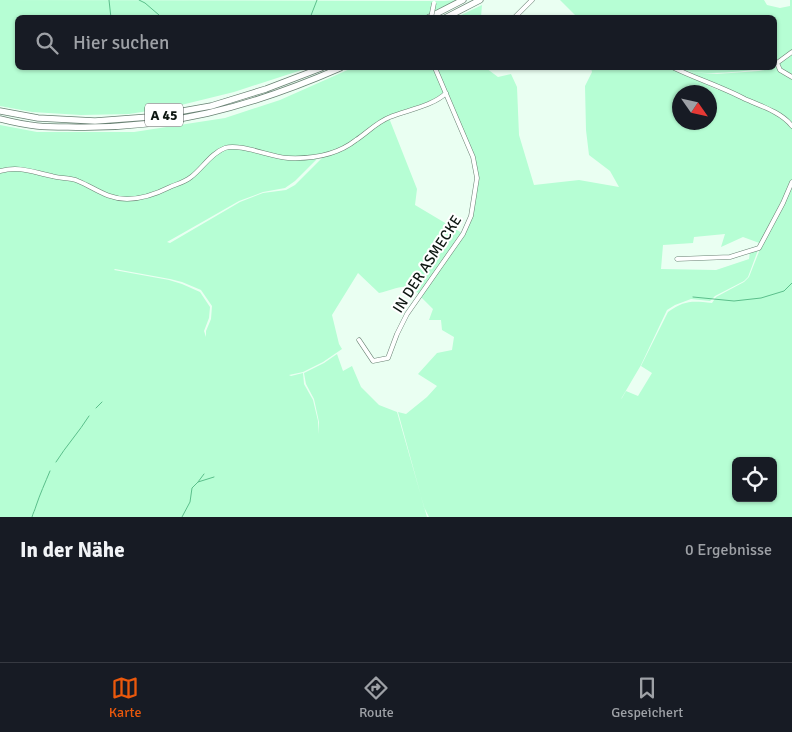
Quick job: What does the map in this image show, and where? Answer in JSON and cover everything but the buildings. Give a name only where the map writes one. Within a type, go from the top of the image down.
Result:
[{"type":"highway","points":[[435,15],[463,0]]},
{"type":"highway","points":[[451,15],[480,0]]},
{"type":"highway","name":"A 45","points":[[0,111],[38,118],[86,120],[118,120],[149,117],[226,101],[266,89],[316,70]]},
{"type":"highway","name":"A 45","points":[[0,119],[36,126],[99,128],[161,123],[189,118],[260,99],[335,70]]},
{"type":"street","points":[[517,15],[532,0]]},
{"type":"street","points":[[430,15],[434,2]]},
{"type":"street","points":[[792,52],[777,63],[780,70],[792,77]]},
{"type":"street","name":"IN DER ASMECKE","points":[[359,340],[372,361],[388,358],[407,314],[463,234],[471,216],[477,178],[473,157],[436,70]]},
{"type":"street","points":[[679,70],[771,110],[792,126]]},
{"type":"street","points":[[0,171],[28,170],[54,177],[70,178],[109,196],[125,199],[145,197],[157,194],[191,177],[213,155],[225,148],[240,148],[288,158],[322,155],[347,147],[389,117],[434,101],[446,93]]},
{"type":"street","points":[[677,259],[730,257],[759,248],[792,182]]},
{"type":"green space","points":[[0,0],[457,0],[429,15],[15,15],[15,70],[302,70],[234,92],[173,107],[129,114],[81,115],[32,112],[0,106]]},
{"type":"green space","points":[[560,0],[764,0],[767,5],[780,8],[790,6],[790,0],[792,0],[792,51],[777,62],[777,15],[575,15]]},
{"type":"green space","points":[[482,5],[481,15],[461,15]]},
{"type":"green space","points":[[792,53],[792,75],[781,68],[778,63]]},
{"type":"green space","points":[[777,67],[792,78],[792,517],[429,517],[424,507],[398,412],[406,414],[437,386],[418,374],[437,353],[452,350],[454,337],[442,330],[441,320],[429,320],[433,309],[420,296],[468,225],[478,179],[474,156],[437,70],[489,70],[498,77],[511,74],[517,87],[519,135],[534,185],[579,180],[619,187],[610,171],[589,155],[586,130],[585,86],[592,70],[675,70],[707,85],[672,85],[672,130],[717,130],[717,85],[710,85],[686,72],[717,74],[777,70]],"holes":[[[725,234],[721,247],[743,237],[762,244],[749,277],[744,282],[716,297],[712,303],[689,302],[679,305],[668,312],[641,366],[652,373],[638,396],[626,391],[621,399],[641,365],[667,310],[691,299],[710,301],[715,296],[744,281],[748,277],[758,250],[750,252],[749,259],[716,270],[661,269],[663,245],[693,243],[694,237]]]},
{"type":"green space","points":[[348,70],[434,70],[444,92],[433,100],[389,116],[375,124],[347,146],[322,154],[295,181],[285,188],[263,192],[239,201],[167,242],[170,243],[240,202],[263,193],[286,190],[295,185],[324,156],[348,147],[376,125],[389,118],[417,189],[415,205],[462,233],[419,294],[415,290],[405,287],[379,293],[358,273],[332,315],[342,349],[323,362],[303,372],[289,375],[303,373],[304,384],[313,400],[318,421],[318,434],[319,422],[314,399],[306,384],[304,373],[337,354],[343,371],[352,366],[361,387],[379,405],[397,412],[427,517],[0,517],[0,125],[37,132],[134,132],[225,118],[280,100]],"holes":[[[114,270],[182,282],[201,290],[212,306],[206,337],[204,331],[209,318],[210,307],[200,292],[169,280]]]},
{"type":"green space","points":[[682,70],[750,70],[708,73]]},
{"type":"waterway","points":[[109,0],[111,15]]},
{"type":"waterway","points":[[139,0],[159,15]]},
{"type":"waterway","points":[[311,15],[317,0]]},
{"type":"waterway","points":[[693,297],[734,301],[761,298],[784,291],[792,283]]},
{"type":"waterway","points":[[96,408],[102,402]]},
{"type":"waterway","points":[[56,462],[89,416]]},
{"type":"waterway","points":[[32,517],[50,471]]},
{"type":"waterway","points":[[198,482],[204,474]]},
{"type":"waterway","points":[[182,517],[190,502],[192,488],[198,482],[214,477]]}]
